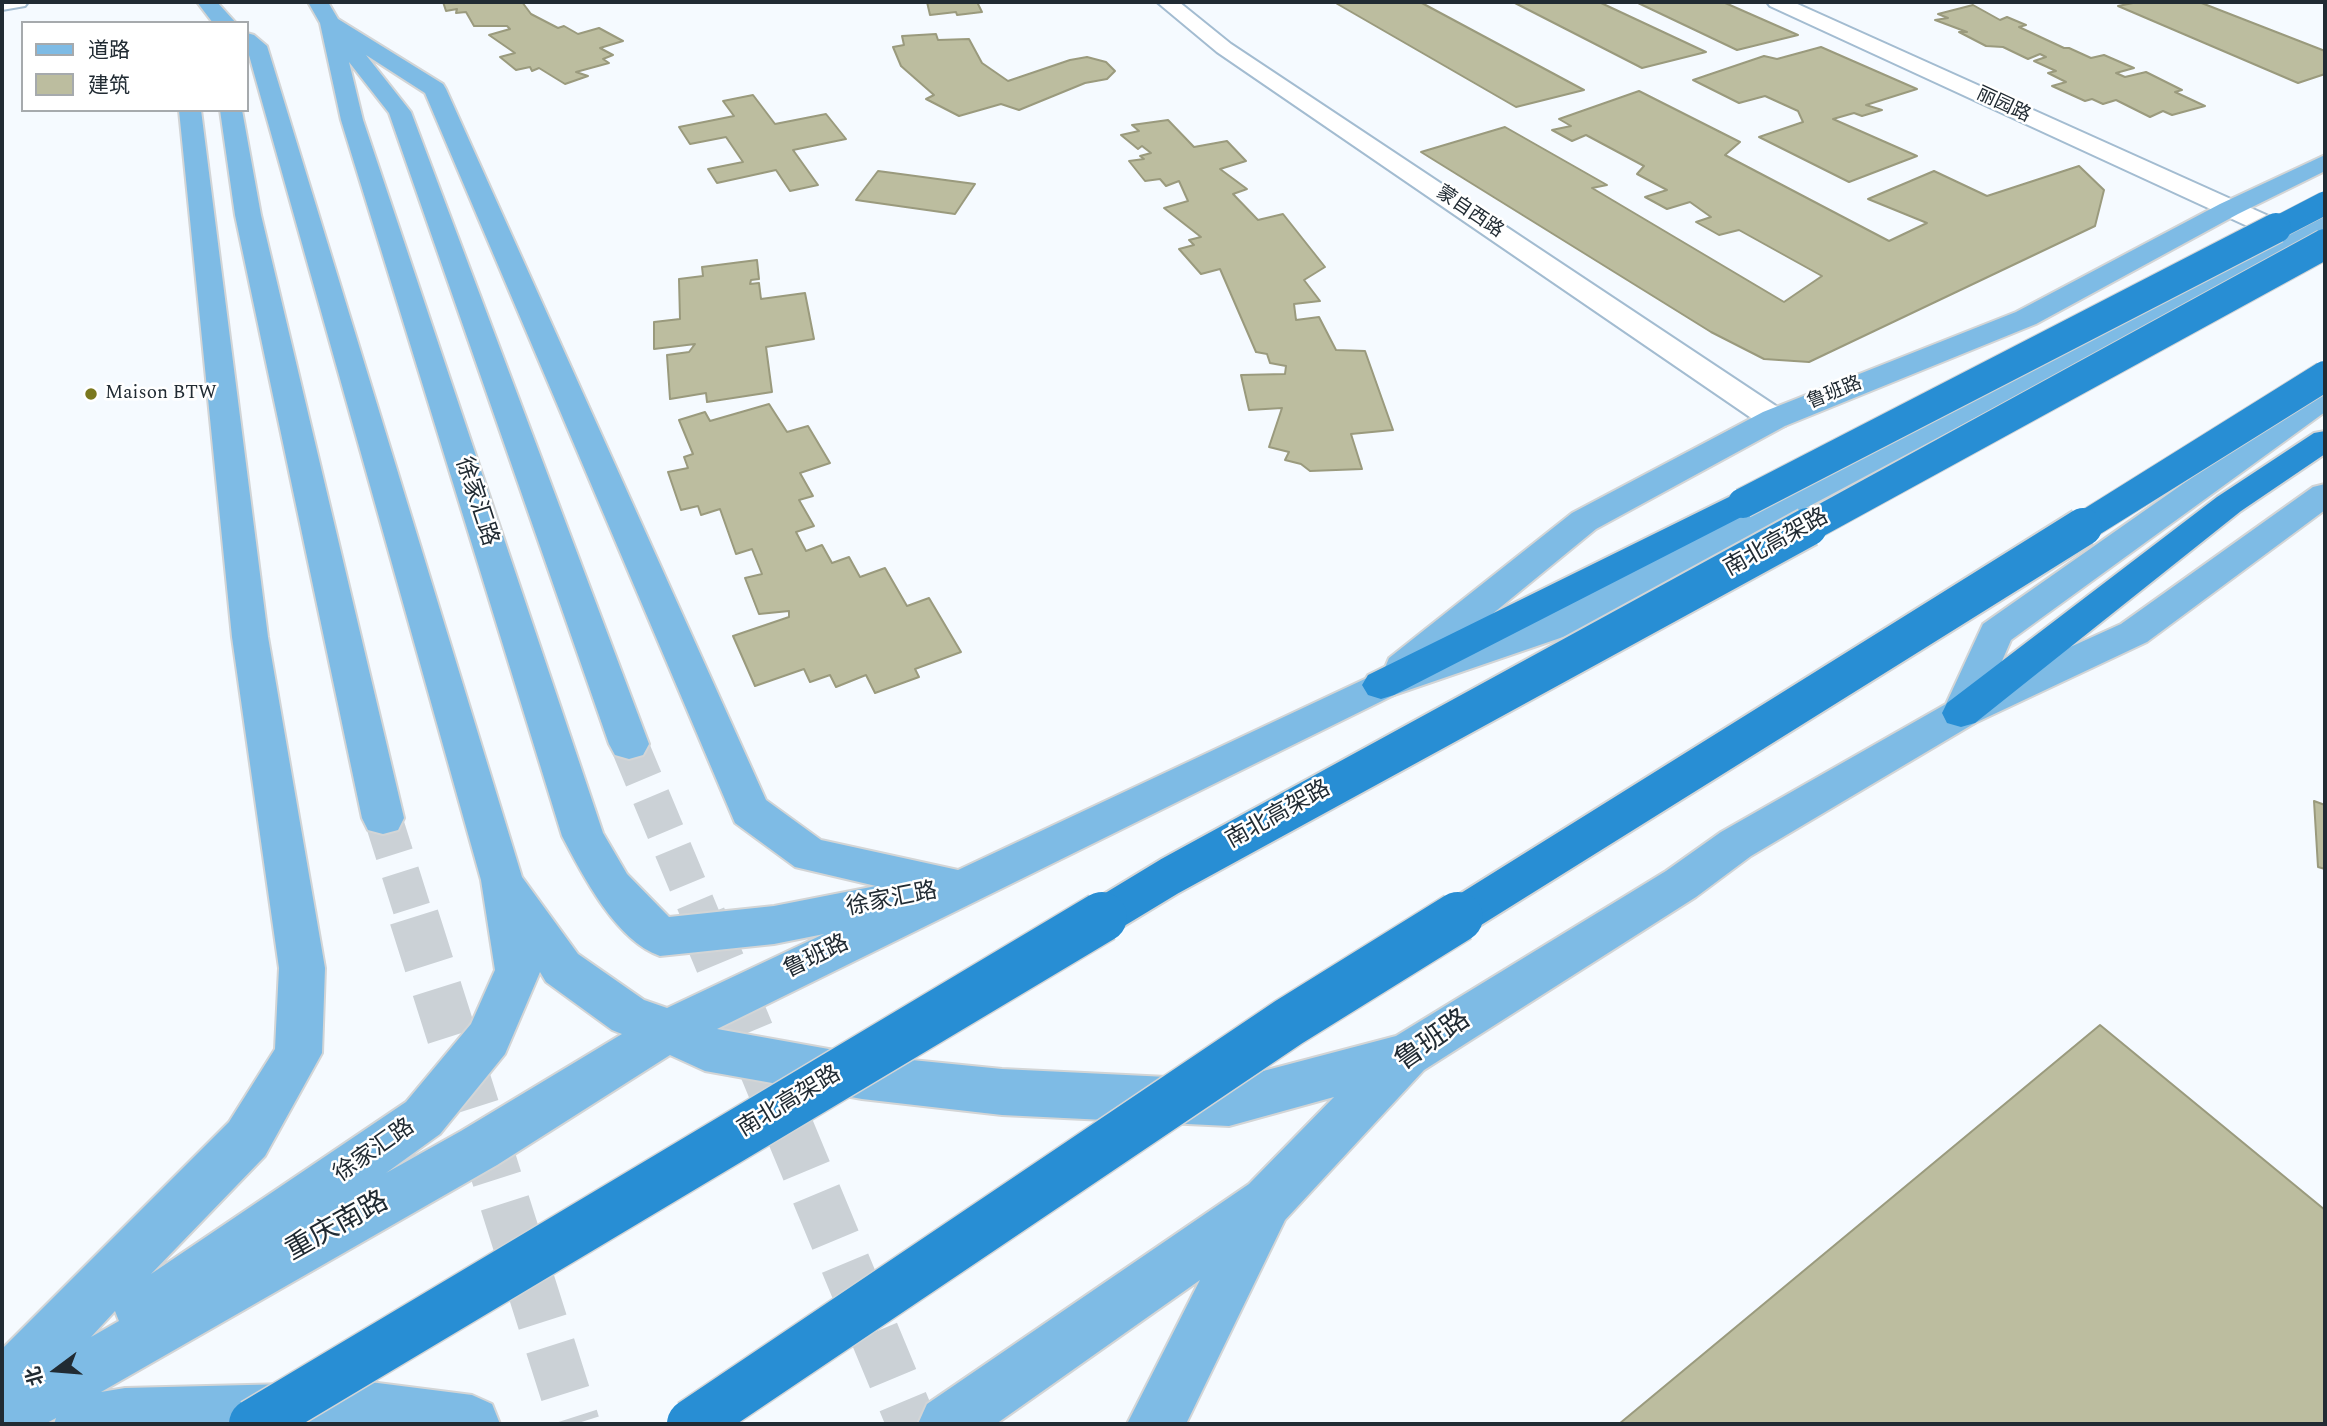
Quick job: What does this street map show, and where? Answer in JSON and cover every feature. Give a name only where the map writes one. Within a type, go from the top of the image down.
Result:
[{"type":"highway","points":[[1381,685],[2325,203]]},
{"type":"highway","name":"南北高架路","points":[[254,1424],[1170,876],[2304,241]]},
{"type":"highway","points":[[692,1424],[1289,1022],[2325,376]]},
{"type":"highway","points":[[1961,713],[2229,504],[2325,440]]},
{"type":"main road","points":[[324,12],[400,112],[629,744]]},
{"type":"main road","name":"徐家汇路","points":[[324,12],[352,121],[583,836],[612,887],[660,937],[774,925],[963,887]]},
{"type":"main road","name":"徐家汇路","points":[[324,12],[435,89],[750,811],[810,855],[963,887]]},
{"type":"main road","name":"徐家汇路","points":[[2,1409],[423,1118],[488,1039],[518,970],[502,880],[261,59],[257,46],[248,39]]},
{"type":"main road","points":[[2,1388],[247,1139],[298,1053],[302,968],[250,636],[190,112]]},
{"type":"main road","points":[[231,112],[248,215],[383,818]]},
{"type":"main road","name":"鲁班路","points":[[1381,685],[1584,521],[1774,419],[2026,318],[2229,209],[2325,162]]},
{"type":"main road","name":"鲁班路","points":[[669,1030],[1381,685],[1553,626],[2304,241],[2325,221]]},
{"type":"main road","points":[[1961,713],[1996,633],[2325,398]]},
{"type":"main road","name":"鲁班路","points":[[947,1424],[1267,1202],[1407,1055],[1681,884],[1736,844],[1961,713],[2134,634],[2325,494]]},
{"type":"main road","points":[[502,880],[562,968],[628,1015],[669,1030],[705,1049],[862,1077],[1002,1092],[1229,1103],[1407,1055]]},
{"type":"main road","name":"重庆南路","points":[[2,1416],[479,1148],[669,1030]]},
{"type":"main road","points":[[1156,1424],[1267,1202]]},
{"type":"main road","points":[[82,1424],[125,1416],[370,1410],[472,1424]]},
{"type":"street","points":[[2,4],[18,2]]},
{"type":"street","name":"蒙自西路","points":[[1167,2],[1224,48],[1774,419]]},
{"type":"street","name":"丽园路","points":[[1777,2],[2325,251]]},
{"type":"street","name":"丽园路","points":[[2304,241],[2325,257]]},
{"type":"building","points":[[443,2],[522,2],[531,14],[558,28],[564,26],[578,34],[599,28],[623,41],[600,48],[613,55],[603,59],[609,63],[576,72],[588,76],[565,84],[539,68],[532,71],[530,67],[516,70],[500,57],[515,53],[489,35],[510,29],[507,26],[474,26],[466,12],[456,13],[457,9],[446,11]]},
{"type":"building","points":[[927,2],[977,2],[982,12],[930,15]]},
{"type":"building","points":[[1334,2],[1420,2],[1584,90],[1516,107]]},
{"type":"building","points":[[1513,2],[1599,2],[1706,52],[1642,68]]},
{"type":"building","points":[[1636,2],[1723,2],[1798,35],[1737,50]]},
{"type":"building","points":[[2138,2],[2199,2],[2325,51],[2325,74],[2298,83],[2118,6]]},
{"type":"building","points":[[1973,5],[2000,20],[2007,17],[2026,25],[2019,27],[2064,48],[2091,58],[2104,55],[2134,68],[2116,73],[2125,77],[2146,72],[2182,90],[2175,92],[2205,106],[2172,115],[2163,111],[2150,117],[2116,100],[2103,104],[2092,99],[2085,101],[2052,86],[2066,82],[2048,73],[2056,71],[2034,61],[2046,57],[2040,54],[2028,59],[2003,47],[1986,46],[1959,32],[1967,32],[1935,20],[1948,18],[1938,14]]},
{"type":"building","points":[[936,34],[938,40],[969,39],[982,63],[1008,81],[1087,57],[1106,62],[1115,71],[1107,79],[1085,83],[1019,110],[1001,104],[959,116],[926,99],[934,95],[901,66],[893,47],[904,45],[902,36]]},
{"type":"building","points":[[1821,47],[1917,89],[1866,105],[1882,110],[1862,116],[1854,113],[1833,119],[1917,156],[1849,182],[1759,137],[1803,122],[1798,111],[1765,96],[1739,103],[1693,80],[1764,56],[1777,59]]},
{"type":"building","points":[[1639,91],[1740,142],[1725,155],[1889,241],[1927,223],[1868,199],[1934,171],[1987,196],[2079,166],[2104,190],[2095,226],[1809,362],[1764,359],[1711,332],[1421,152],[1505,127],[1607,185],[1592,188],[1784,302],[1822,276],[1739,230],[1719,235],[1696,222],[1711,217],[1690,202],[1667,209],[1645,197],[1667,190],[1637,174],[1644,166],[1586,135],[1572,141],[1552,130],[1571,126],[1559,119]]},
{"type":"building","points":[[753,95],[775,124],[826,114],[846,139],[793,150],[818,185],[790,191],[776,170],[717,183],[708,169],[743,162],[726,137],[690,144],[679,127],[734,116],[723,101]]},
{"type":"building","points":[[1168,120],[1194,147],[1227,141],[1246,161],[1220,169],[1247,189],[1233,194],[1258,220],[1283,214],[1325,267],[1304,280],[1320,301],[1294,304],[1296,320],[1319,317],[1336,350],[1365,351],[1393,430],[1351,434],[1362,469],[1310,471],[1301,464],[1285,460],[1289,452],[1269,447],[1282,408],[1249,410],[1241,375],[1285,374],[1286,366],[1270,363],[1267,354],[1256,352],[1220,269],[1201,274],[1179,249],[1194,245],[1189,240],[1201,237],[1164,208],[1188,201],[1179,181],[1166,186],[1160,179],[1145,181],[1129,161],[1144,159],[1140,156],[1151,153],[1142,146],[1138,149],[1121,135],[1139,131],[1132,125]]},
{"type":"building","points":[[878,171],[975,184],[955,214],[856,200]]},
{"type":"building","points":[[757,260],[759,279],[751,280],[750,284],[759,283],[761,299],[805,293],[814,339],[766,347],[772,392],[707,402],[706,393],[670,399],[667,355],[689,352],[695,344],[654,349],[654,322],[680,319],[679,279],[703,276],[702,267]]},
{"type":"building","points":[[769,404],[787,432],[808,426],[830,463],[800,473],[813,496],[799,500],[814,526],[796,532],[806,551],[822,545],[832,563],[849,557],[860,577],[885,568],[907,606],[929,598],[961,652],[915,669],[919,677],[875,693],[866,675],[836,687],[830,675],[810,682],[804,669],[755,686],[733,636],[789,617],[789,611],[759,614],[745,578],[762,574],[752,549],[736,554],[720,509],[701,515],[698,506],[681,510],[668,472],[688,468],[684,457],[693,454],[679,420],[705,412],[710,421]]},
{"type":"building","points":[[2314,801],[2325,805],[2325,869],[2318,867]]},
{"type":"building","points":[[2100,1025],[2325,1210],[2325,1424],[1619,1424]]},
{"type":"tunnel","points":[[629,744],[702,919]]},
{"type":"tunnel","points":[[383,818],[415,919]]},
{"type":"tunnel","points":[[414,917],[575,1424]]},
{"type":"tunnel","points":[[701,917],[912,1424]]},
{"type":"place","name":"Maison BTW","points":[[91,394]]}]
